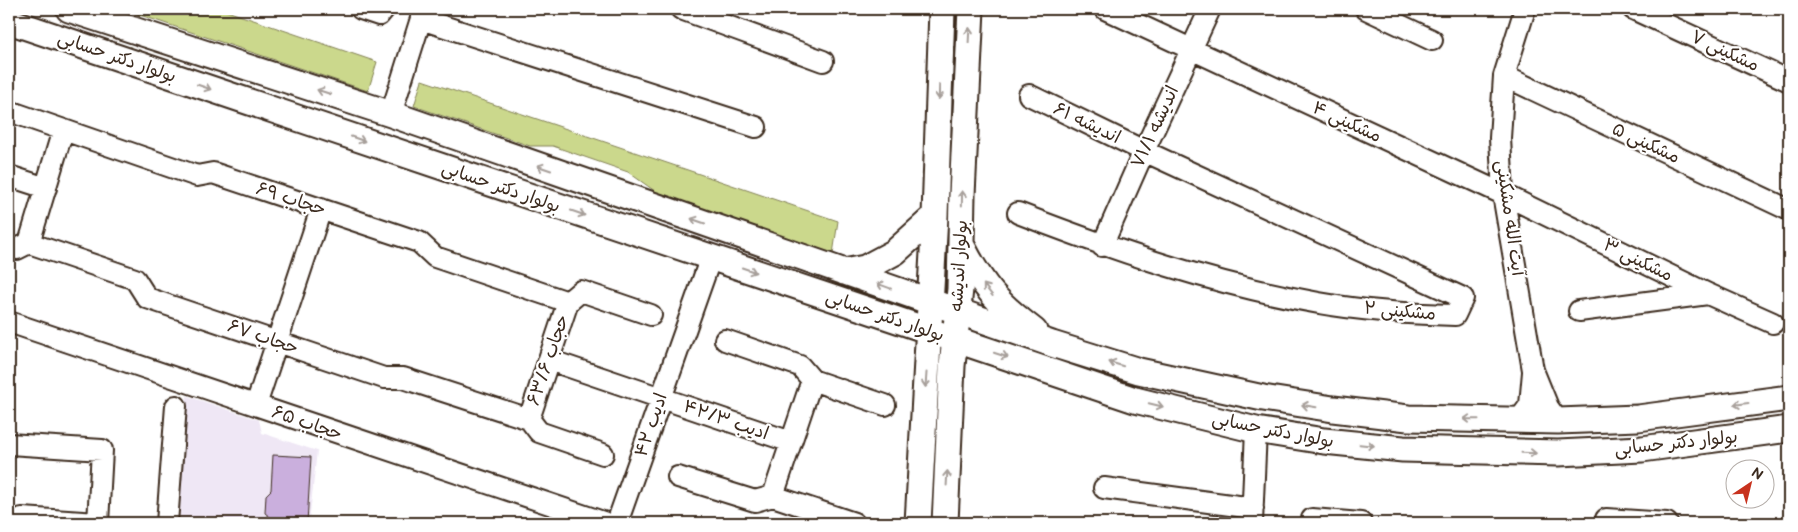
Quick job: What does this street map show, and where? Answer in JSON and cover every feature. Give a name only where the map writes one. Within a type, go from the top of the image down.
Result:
[{"type":"main road","name":"بولوار دکتر حسابی","points":[[69,9],[391,114],[1052,344],[1139,371],[1263,398],[1315,407],[1408,418],[1558,421],[1638,418],[1789,398]]},
{"type":"main road","name":"بولوار اندیشه","points":[[918,523],[935,216],[942,9]]},
{"type":"main road","name":"بولوار اندیشه","points":[[945,523],[962,246],[962,195],[971,9]]},
{"type":"main road","name":"بولوار دکتر حسابی","points":[[9,20],[1135,400],[1256,430],[1324,441],[1403,449],[1558,454],[1642,449],[1789,429]]},
{"type":"main road","points":[[844,272],[865,268],[895,252],[912,239],[935,216]]},
{"type":"main road","points":[[962,246],[972,268],[989,292],[1010,313],[1052,344]]},
{"type":"street","points":[[361,9],[379,15],[384,9]]},
{"type":"street","points":[[681,9],[823,61]]},
{"type":"street","name":"مشکینی ۴","points":[[1105,9],[1503,194]]},
{"type":"street","name":"اندیشه ۷۱/۱","points":[[1102,246],[1210,9]]},
{"type":"street","points":[[1366,9],[1432,40]]},
{"type":"street","name":"آیت الله مشکینی","points":[[1524,9],[1504,76],[1500,138],[1503,194],[1534,370]]},
{"type":"street","name":"مشکینی ۷","points":[[1634,9],[1789,81]]},
{"type":"street","points":[[391,114],[422,14],[756,127]]},
{"type":"street","name":"مشکینی ۵","points":[[1504,76],[1789,210]]},
{"type":"street","name":"اندیشه ۶۱","points":[[1029,95],[1144,151]]},
{"type":"street","name":"حجاب ۶۹","points":[[9,111],[196,176],[213,173],[419,242],[435,257],[568,302]]},
{"type":"street","points":[[30,243],[63,130]]},
{"type":"street","name":"مشکینی ۲","points":[[1102,246],[1227,283],[1319,303],[1399,314],[1455,315],[1463,298],[1144,151]]},
{"type":"street","points":[[9,176],[46,188]]},
{"type":"street","name":"مشکینی ۳","points":[[1503,194],[1708,294],[1773,323]]},
{"type":"street","points":[[256,405],[321,209]]},
{"type":"street","points":[[1018,214],[1102,246]]},
{"type":"street","name":"حجاب ۶۷","points":[[9,246],[17,249],[30,243],[135,279],[147,298],[384,378],[403,378],[529,419]]},
{"type":"street","name":"ادیب ۴۲","points":[[617,523],[711,257]]},
{"type":"street","points":[[568,302],[581,291],[651,315]]},
{"type":"street","points":[[1579,311],[1708,294]]},
{"type":"street","name":"حجاب ۶۳/۶","points":[[529,419],[568,302]]},
{"type":"street","name":"حجاب ۶۵","points":[[9,324],[606,523]]},
{"type":"street","points":[[725,340],[800,366],[812,380],[885,404]]},
{"type":"street","name":"ادیب ۴۲/۳","points":[[549,360],[791,442]]},
{"type":"street","points":[[1520,420],[1530,404],[1534,370]]},
{"type":"street","points":[[1534,370],[1548,407],[1558,421]]},
{"type":"street","points":[[773,496],[812,380]]},
{"type":"street","points":[[167,523],[176,406]]},
{"type":"street","points":[[529,419],[539,432],[603,454]]},
{"type":"street","points":[[1104,488],[1253,516],[1256,430]]},
{"type":"street","points":[[9,444],[102,450],[98,523],[22,518]]},
{"type":"street","points":[[678,477],[755,501],[773,496],[854,523]]},
{"type":"street","points":[[1312,519],[1360,523]]},
{"type":"street","points":[[1606,521],[1667,523]]},
{"type":"shaded area","points":[[187,396],[259,420],[262,433],[317,451],[309,523],[179,523]]},
{"type":"green space","points":[[122,9],[221,9],[377,62],[368,91]]},
{"type":"green space","points":[[422,80],[838,221],[833,254],[659,194],[628,172],[553,146],[530,146],[414,106]]},
{"type":"building","points":[[273,455],[311,457],[307,523],[269,523],[270,517],[265,513],[266,495],[271,490]]}]
